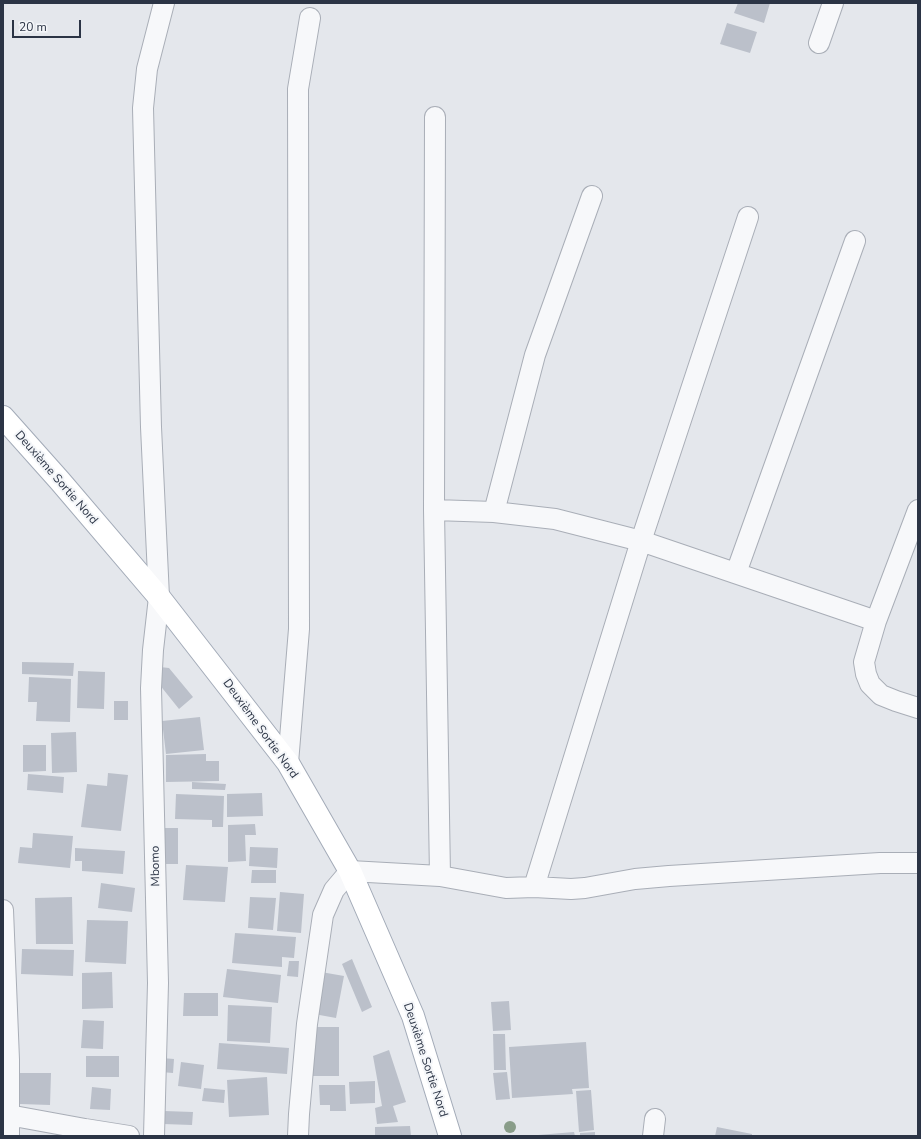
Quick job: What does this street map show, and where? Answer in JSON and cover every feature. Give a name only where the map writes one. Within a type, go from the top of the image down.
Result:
[{"type":"main road","name":"Deuxième Sortie Nord","points":[[3,417],[159,597],[288,763],[350,871],[413,1016],[450,1136]]},
{"type":"street","name":"Mbomo","points":[[154,1136],[158,983],[151,688],[153,650],[159,597],[151,427],[143,108],[147,69],[164,3]]},
{"type":"street","points":[[820,43],[833,3]]},
{"type":"street","points":[[288,763],[299,629],[298,89],[310,18]]},
{"type":"street","points":[[435,117],[434,510],[440,876]]},
{"type":"street","points":[[494,512],[535,355],[592,196]]},
{"type":"street","points":[[534,887],[641,541],[748,217]]},
{"type":"street","points":[[736,573],[856,240]]},
{"type":"street","points":[[434,510],[494,512],[555,520],[641,541],[876,621]]},
{"type":"street","points":[[918,510],[876,621],[864,662],[866,674],[870,684],[881,694],[896,701],[918,708]]},
{"type":"street","points":[[298,1136],[307,1024],[323,915],[334,890],[350,871],[440,876],[506,888],[534,887],[571,889],[635,879],[669,876],[880,863],[918,863]]},
{"type":"street","points":[[3,910],[9,1060],[6,1114],[9,1136]]},
{"type":"street","points":[[6,1114],[129,1136]]},
{"type":"building","points":[[738,3],[770,3],[764,23],[734,13]]},
{"type":"building","points":[[727,23],[757,32],[750,53],[720,44]]},
{"type":"building","points":[[22,662],[74,663],[73,676],[22,674]]},
{"type":"building","points":[[160,667],[169,668],[193,697],[179,709],[159,684]]},
{"type":"building","points":[[78,671],[105,672],[104,709],[77,708]]},
{"type":"building","points":[[29,677],[71,679],[70,722],[36,721],[37,702],[28,702]]},
{"type":"building","points":[[114,701],[128,701],[128,720],[114,720]]},
{"type":"building","points":[[200,717],[204,750],[166,754],[162,721]]},
{"type":"building","points":[[76,732],[77,772],[52,773],[51,733]]},
{"type":"building","points":[[23,745],[46,745],[46,771],[23,772]]},
{"type":"building","points":[[206,754],[206,761],[219,761],[219,781],[166,782],[166,755]]},
{"type":"building","points":[[108,773],[128,775],[121,831],[81,827],[87,784],[107,786]]},
{"type":"building","points":[[28,774],[64,777],[63,793],[27,790]]},
{"type":"building","points":[[192,782],[226,784],[225,790],[192,789]]},
{"type":"building","points":[[262,793],[263,816],[227,817],[227,794]]},
{"type":"building","points":[[176,794],[224,796],[223,827],[212,827],[212,820],[175,819]]},
{"type":"building","points":[[255,824],[256,835],[245,835],[246,861],[228,862],[228,825]]},
{"type":"building","points":[[162,828],[178,828],[178,864],[162,864]]},
{"type":"building","points":[[33,833],[73,836],[70,868],[18,863],[20,847],[32,848]]},
{"type":"building","points":[[250,847],[278,848],[277,868],[249,866]]},
{"type":"building","points":[[75,848],[125,851],[123,874],[82,871],[82,861],[75,861]]},
{"type":"building","points":[[186,865],[228,867],[225,902],[183,900]]},
{"type":"building","points":[[252,870],[276,870],[276,883],[251,883]]},
{"type":"building","points":[[101,883],[135,888],[132,912],[98,908]]},
{"type":"building","points":[[280,892],[304,894],[301,933],[277,931]]},
{"type":"building","points":[[72,897],[73,944],[36,944],[35,898]]},
{"type":"building","points":[[250,897],[276,898],[273,930],[248,928]]},
{"type":"building","points":[[87,920],[128,921],[126,964],[85,962]]},
{"type":"building","points":[[235,933],[296,937],[294,958],[282,957],[282,967],[232,963]]},
{"type":"building","points":[[22,949],[74,950],[73,976],[21,974]]},
{"type":"building","points":[[352,959],[372,1007],[362,1012],[342,964]]},
{"type":"building","points":[[289,961],[299,961],[298,977],[287,976]]},
{"type":"building","points":[[227,969],[281,975],[278,1003],[223,997]]},
{"type":"building","points":[[112,972],[113,1008],[82,1009],[82,973]]},
{"type":"building","points":[[321,972],[344,976],[336,1018],[314,1014]]},
{"type":"building","points":[[184,993],[218,993],[218,1016],[183,1016]]},
{"type":"building","points":[[509,1001],[511,1030],[493,1031],[491,1002]]},
{"type":"building","points":[[228,1005],[272,1007],[270,1043],[227,1041]]},
{"type":"building","points":[[83,1020],[104,1021],[103,1049],[81,1048]]},
{"type":"building","points":[[313,1027],[339,1027],[339,1076],[313,1076]]},
{"type":"building","points":[[493,1034],[505,1034],[506,1070],[494,1070]]},
{"type":"building","points":[[586,1042],[589,1088],[572,1089],[573,1094],[512,1098],[509,1047]]},
{"type":"building","points":[[219,1043],[289,1048],[287,1074],[217,1069]]},
{"type":"building","points":[[389,1050],[406,1102],[393,1106],[398,1122],[377,1124],[375,1108],[382,1106],[373,1056]]},
{"type":"building","points":[[86,1056],[119,1056],[119,1077],[86,1077]]},
{"type":"building","points":[[162,1058],[174,1059],[173,1073],[161,1072]]},
{"type":"building","points":[[181,1062],[204,1065],[201,1089],[178,1086]]},
{"type":"building","points":[[507,1072],[510,1099],[496,1100],[493,1073]]},
{"type":"building","points":[[20,1073],[51,1073],[50,1105],[20,1104]]},
{"type":"building","points":[[267,1077],[269,1115],[229,1117],[227,1080]]},
{"type":"building","points":[[375,1081],[375,1103],[350,1104],[349,1082]]},
{"type":"building","points":[[319,1085],[345,1085],[346,1111],[330,1111],[330,1105],[320,1105]]},
{"type":"building","points":[[92,1087],[111,1089],[110,1110],[90,1109]]},
{"type":"building","points":[[204,1088],[225,1090],[224,1103],[202,1101]]},
{"type":"building","points":[[591,1090],[594,1130],[579,1132],[576,1091]]},
{"type":"building","points":[[164,1111],[193,1112],[192,1125],[163,1124]]},
{"type":"building","points":[[410,1126],[411,1136],[375,1136],[375,1127]]},
{"type":"building","points":[[717,1127],[752,1134],[752,1136],[715,1136]]},
{"type":"building","points":[[574,1132],[575,1136],[538,1136],[538,1135]]},
{"type":"building","points":[[595,1132],[595,1136],[580,1136],[580,1133]]}]
